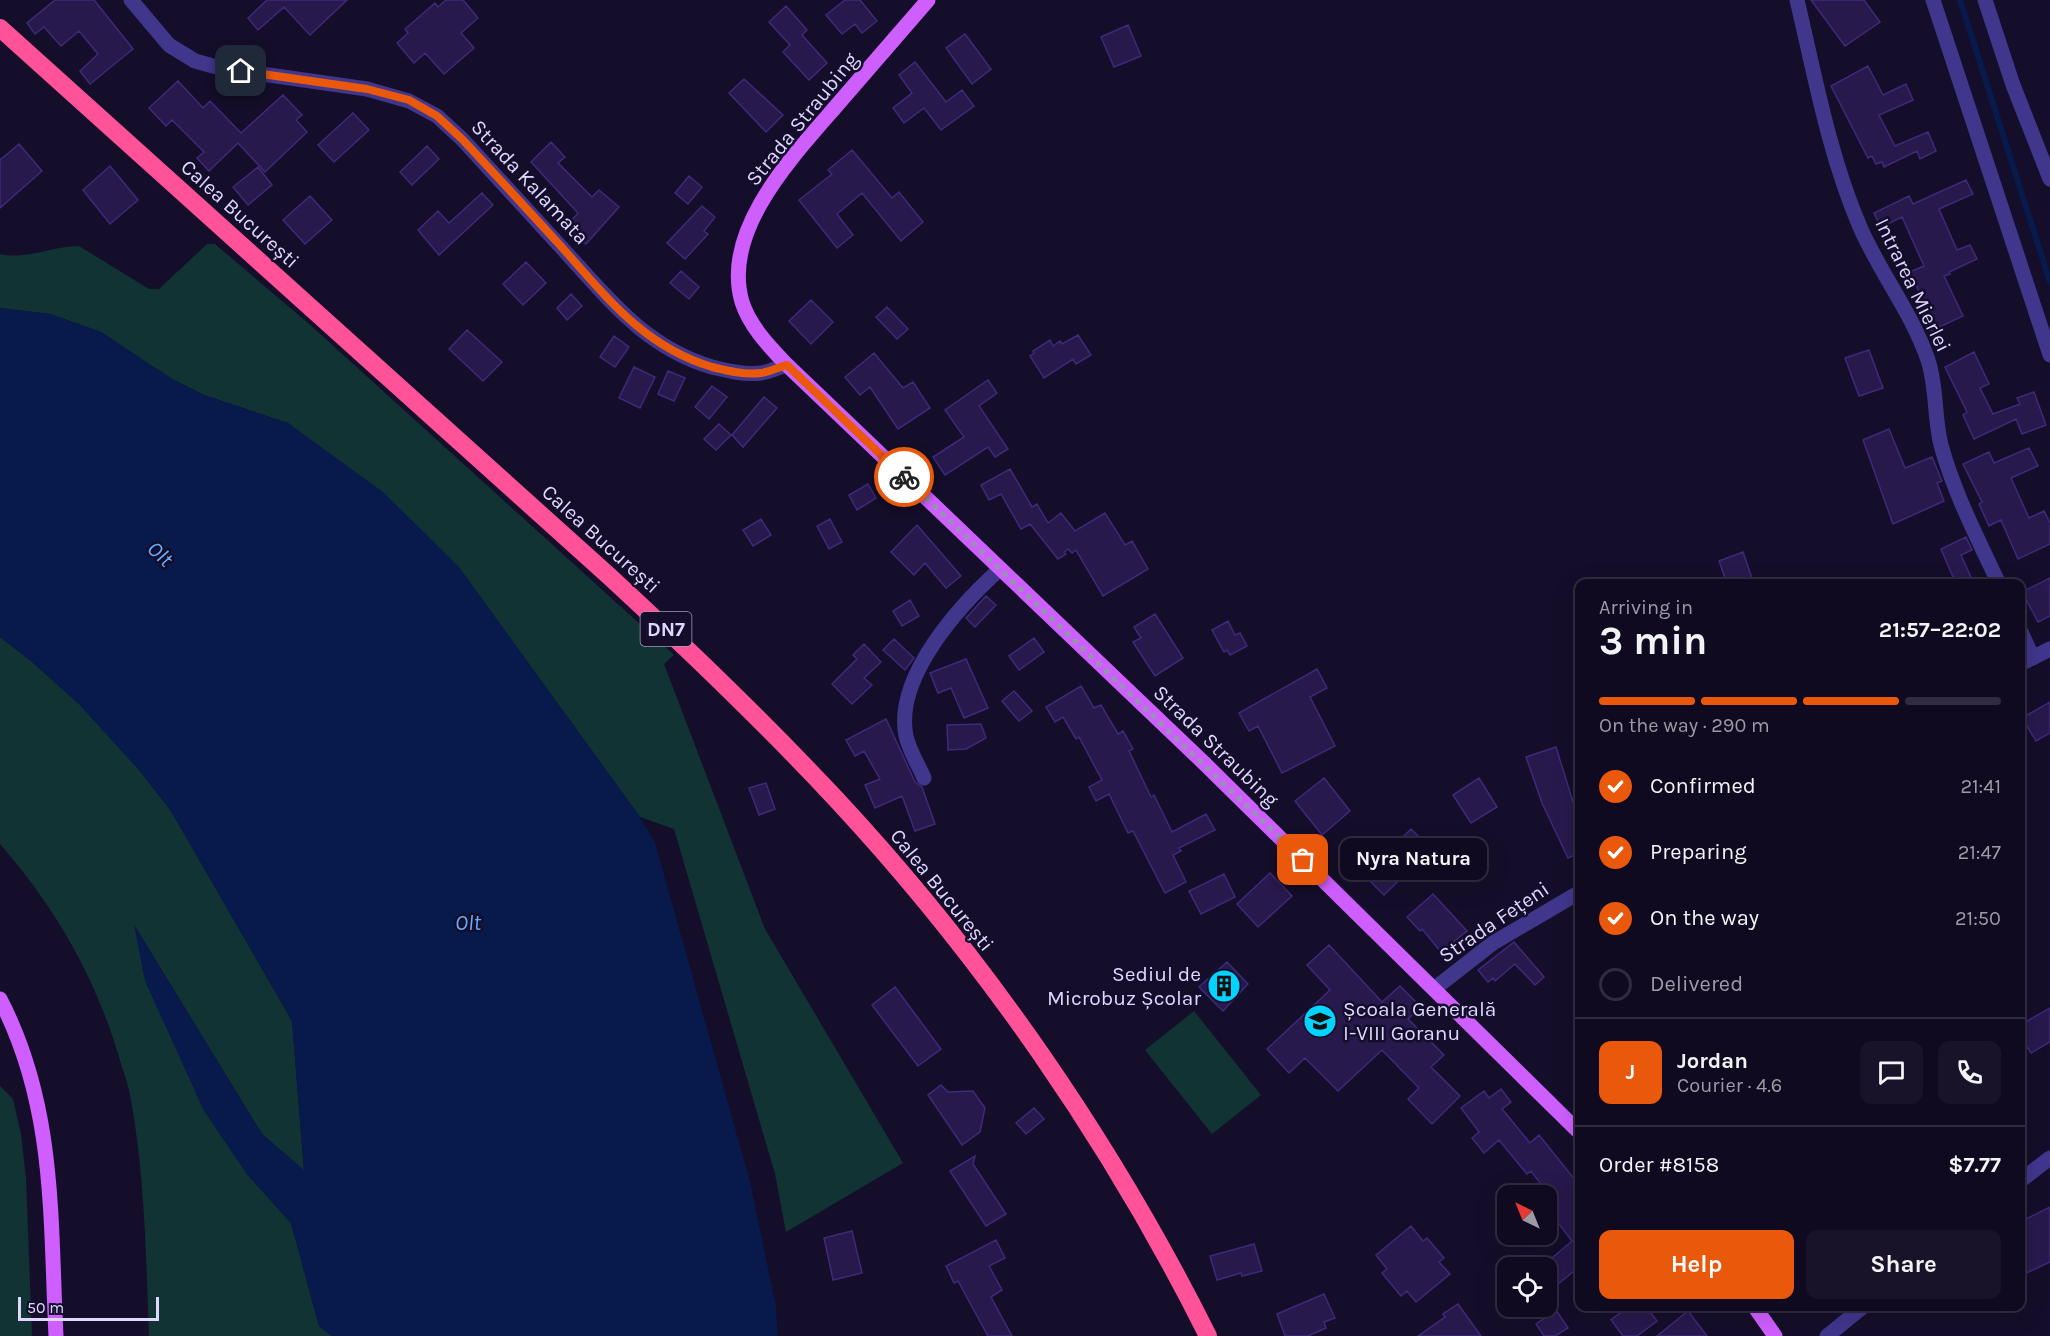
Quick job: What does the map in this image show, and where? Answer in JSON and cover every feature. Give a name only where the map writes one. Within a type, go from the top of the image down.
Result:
[{"type":"highway","name":"Calea București","points":[[0,28],[700,660],[837,800],[942,924],[1048,1065],[1155,1232],[1208,1336]]},
{"type":"main road","name":"Strada Straubing","points":[[928,0],[780,174],[756,213],[745,237],[739,282],[742,302],[763,338],[787,365],[1205,764],[1575,1128]]},
{"type":"main road","points":[[0,999],[26,1059],[38,1101],[47,1151],[56,1336]]},
{"type":"main road","points":[[1758,1311],[1775,1336]]},
{"type":"street","name":"Strada Kalamata","points":[[132,0],[170,45],[195,61],[220,68],[367,89],[409,100],[437,116],[462,139],[615,306],[643,333],[668,350],[696,362],[725,370],[745,374],[763,373],[787,365]]},
{"type":"street","name":"Intrarea Mierlei","points":[[1797,0],[1835,158],[1859,225],[1878,266],[1921,341],[1929,363],[1935,416],[1942,449],[1997,579]]},
{"type":"street","points":[[1933,0],[2050,355]]},
{"type":"street","points":[[1984,0],[2013,85],[2050,179]]},
{"type":"street","points":[[924,778],[906,736],[905,718],[914,681],[941,633],[961,608],[1000,569]]},
{"type":"street","points":[[2027,661],[2050,649]]},
{"type":"street","name":"Strada Fețeni","points":[[1434,989],[1493,943],[1575,895]]},
{"type":"street","points":[[2025,1177],[2050,1158]]},
{"type":"street","points":[[1827,1336],[1858,1311]]},
{"type":"green space","points":[[207,244],[215,244],[308,323],[674,655],[664,664],[765,929],[903,1163],[786,1232],[775,1174],[674,829],[640,817],[458,566],[288,423],[204,395],[172,379],[101,332],[50,314],[0,308],[0,254],[30,254],[79,246],[149,289],[159,289]]},
{"type":"green space","points":[[0,637],[80,705],[140,771],[171,811],[292,1021],[304,1171],[262,1134],[136,928],[246,1173],[291,1223],[319,1326],[332,1336],[149,1336],[142,1188],[136,1129],[126,1079],[98,998],[71,944],[38,892],[0,844]]},
{"type":"green space","points":[[1194,1011],[1261,1095],[1212,1134],[1145,1050]]},
{"type":"green space","points":[[0,1086],[13,1099],[21,1134],[26,1178],[32,1336],[0,1336]]},
{"type":"water","name":"Olt","points":[[0,308],[50,314],[101,332],[172,379],[204,395],[288,423],[383,492],[458,566],[640,817],[655,842],[750,1181],[776,1306],[778,1336],[332,1336],[319,1326],[291,1223],[246,1173],[204,1111],[145,981],[134,925],[262,1134],[304,1170],[292,1021],[171,811],[140,771],[80,705],[0,637]]},
{"type":"pier","points":[[640,817],[645,819],[658,841],[753,1180],[779,1305],[781,1336],[778,1336],[776,1306],[750,1181],[655,842]]},
{"type":"building","points":[[55,0],[94,0],[133,49],[90,84],[80,71],[98,54],[79,31],[61,46],[44,27],[35,34],[27,23]]},
{"type":"building","points":[[267,0],[347,0],[310,35],[284,7],[258,30],[248,18]]},
{"type":"building","points":[[446,0],[463,0],[478,18],[461,33],[474,48],[444,74],[425,53],[414,63],[397,43],[408,33],[405,29],[435,3],[438,7]]},
{"type":"building","points":[[845,0],[860,0],[877,21],[862,33],[855,24],[842,34],[826,15]]},
{"type":"building","points":[[1811,0],[1864,0],[1880,22],[1845,46]]},
{"type":"building","points":[[786,6],[807,30],[802,35],[827,63],[809,80],[783,52],[790,45],[769,22]]},
{"type":"building","points":[[1128,25],[1141,56],[1114,67],[1101,37]]},
{"type":"building","points":[[965,34],[991,69],[972,84],[946,48]]},
{"type":"building","points":[[915,62],[946,102],[962,90],[974,106],[941,130],[924,108],[904,123],[893,108],[912,93],[899,75]]},
{"type":"building","points":[[1868,66],[1883,95],[1906,84],[1913,100],[1879,115],[1895,146],[1928,132],[1936,151],[1920,159],[1917,151],[1884,167],[1882,162],[1876,164],[1872,156],[1868,158],[1831,86]]},
{"type":"building","points":[[744,79],[783,115],[766,132],[729,93]]},
{"type":"building","points":[[178,81],[203,108],[210,101],[241,133],[283,95],[302,115],[296,120],[307,132],[265,172],[238,143],[209,171],[197,158],[204,152],[172,120],[166,126],[149,108]]},
{"type":"building","points":[[353,113],[369,130],[334,162],[318,145]]},
{"type":"building","points":[[551,142],[565,157],[558,163],[592,197],[599,190],[619,207],[586,244],[566,227],[578,213],[531,162]]},
{"type":"building","points":[[19,144],[42,171],[0,208],[0,160]]},
{"type":"building","points":[[427,146],[439,159],[412,185],[400,172]]},
{"type":"building","points":[[852,150],[892,198],[899,192],[923,222],[901,241],[862,193],[837,214],[853,235],[837,248],[799,200],[832,174],[828,170]]},
{"type":"building","points":[[110,166],[138,200],[110,224],[83,190]]},
{"type":"building","points":[[258,167],[272,185],[248,205],[233,187]]},
{"type":"building","points":[[689,176],[702,187],[688,204],[675,193]]},
{"type":"building","points":[[1966,180],[1973,194],[1939,209],[1957,250],[1970,245],[1977,259],[1944,276],[1963,316],[1931,331],[1917,300],[1922,298],[1910,272],[1924,266],[1902,217],[1881,227],[1874,213],[1909,196],[1913,204]]},
{"type":"building","points":[[482,193],[493,205],[439,255],[418,230],[438,211],[449,223]]},
{"type":"building","points":[[310,196],[332,220],[305,244],[283,220]]},
{"type":"building","points":[[702,206],[715,217],[704,231],[708,234],[685,259],[667,243]]},
{"type":"building","points":[[526,262],[546,283],[523,305],[503,284]]},
{"type":"building","points":[[681,271],[699,287],[689,299],[670,283]]},
{"type":"building","points":[[571,294],[582,306],[567,320],[557,308]]},
{"type":"building","points":[[811,300],[833,322],[811,344],[789,321]]},
{"type":"building","points":[[887,307],[908,329],[897,339],[876,317]]},
{"type":"building","points":[[467,330],[502,362],[483,381],[449,349]]},
{"type":"building","points":[[1078,335],[1091,355],[1076,364],[1073,359],[1044,378],[1030,356],[1034,353],[1033,351],[1050,340],[1053,346]]},
{"type":"building","points":[[614,336],[629,347],[615,367],[600,357]]},
{"type":"building","points":[[1869,350],[1883,388],[1859,396],[1845,358]]},
{"type":"building","points":[[1974,352],[1989,384],[1980,388],[1993,414],[2020,404],[2017,398],[2034,392],[2046,425],[2022,434],[2016,419],[1974,439],[1963,415],[1967,412],[1945,367]]},
{"type":"building","points":[[874,353],[903,388],[913,382],[930,408],[898,429],[870,387],[860,395],[845,377]]},
{"type":"building","points":[[634,367],[655,377],[640,408],[619,398]]},
{"type":"building","points":[[668,371],[685,378],[674,401],[658,394]]},
{"type":"building","points":[[988,380],[997,393],[979,406],[1008,449],[995,457],[988,447],[945,475],[933,457],[964,437],[945,410]]},
{"type":"building","points":[[712,386],[727,397],[709,419],[695,407]]},
{"type":"building","points":[[764,397],[777,408],[743,447],[732,435]]},
{"type":"building","points":[[719,424],[731,435],[716,450],[704,439]]},
{"type":"building","points":[[1889,429],[1905,468],[1932,457],[1942,481],[1937,483],[1944,501],[1893,524],[1863,440]]},
{"type":"building","points":[[2029,448],[2038,466],[2011,478],[2029,518],[2044,511],[2050,523],[2050,544],[2018,559],[2001,520],[1989,526],[1979,504],[1982,502],[1963,464],[1989,452],[1994,463]]},
{"type":"building","points":[[1010,469],[1032,507],[1037,504],[1048,523],[1061,513],[1075,531],[1105,513],[1125,545],[1132,541],[1148,569],[1103,596],[1076,550],[1072,553],[1068,549],[1064,552],[1066,554],[1058,559],[1030,524],[1021,529],[1001,494],[989,500],[981,485]]},
{"type":"building","points":[[868,484],[876,498],[857,510],[849,495]]},
{"type":"building","points":[[761,519],[771,535],[753,546],[743,530]]},
{"type":"building","points":[[830,519],[842,542],[829,549],[817,526]]},
{"type":"building","points":[[917,525],[961,576],[946,588],[925,563],[914,575],[891,552]]},
{"type":"building","points":[[1966,537],[1972,550],[1961,555],[1972,579],[1954,579],[1941,549]]},
{"type":"building","points":[[1743,552],[1752,579],[1725,579],[1719,561]]},
{"type":"building","points":[[2050,578],[2050,616],[2038,622],[2025,598],[2025,590]]},
{"type":"building","points":[[986,596],[996,605],[975,627],[966,618]]},
{"type":"building","points":[[910,600],[919,616],[902,626],[893,611]]},
{"type":"building","points":[[1155,614],[1183,658],[1155,676],[1133,642],[1141,638],[1134,627]]},
{"type":"building","points":[[1228,621],[1235,635],[1240,633],[1247,646],[1230,655],[1227,650],[1224,652],[1212,630]]},
{"type":"building","points":[[1034,638],[1044,652],[1019,670],[1009,656]]},
{"type":"building","points":[[894,639],[914,658],[905,670],[883,650]]},
{"type":"building","points":[[864,644],[881,662],[864,678],[872,685],[852,704],[832,684],[857,659],[853,655]]},
{"type":"building","points":[[966,659],[988,708],[964,718],[951,688],[938,693],[930,673]]},
{"type":"building","points":[[1317,669],[1327,688],[1310,697],[1335,746],[1282,773],[1258,726],[1249,731],[1239,713]]},
{"type":"building","points":[[1081,686],[1094,708],[1101,705],[1118,734],[1123,731],[1133,749],[1129,751],[1151,797],[1154,795],[1172,832],[1206,814],[1215,830],[1179,848],[1181,851],[1173,855],[1186,882],[1165,893],[1133,831],[1128,833],[1109,794],[1096,801],[1089,787],[1102,780],[1079,737],[1076,739],[1063,717],[1055,722],[1046,707]]},
{"type":"building","points":[[1014,691],[1032,711],[1019,721],[1002,701]]},
{"type":"building","points":[[2050,702],[2050,733],[2036,741],[2025,723],[2025,716]]},
{"type":"building","points":[[886,719],[915,782],[922,787],[935,824],[915,831],[902,796],[875,808],[865,785],[880,779],[864,751],[855,756],[846,740]]},
{"type":"building","points":[[981,724],[986,738],[966,749],[948,750],[947,725]]},
{"type":"building","points":[[1556,747],[1573,802],[1575,801],[1575,855],[1568,858],[1542,803],[1526,757]]},
{"type":"building","points":[[1324,778],[1350,811],[1322,835],[1295,801]]},
{"type":"building","points":[[1479,778],[1497,807],[1471,823],[1453,795]]},
{"type":"building","points":[[766,783],[775,809],[759,815],[749,788]]},
{"type":"building","points":[[1411,829],[1438,855],[1423,870],[1416,864],[1384,895],[1364,875]]},
{"type":"building","points":[[1270,873],[1292,896],[1258,927],[1237,904]]},
{"type":"building","points":[[1224,874],[1235,897],[1201,914],[1189,891]]},
{"type":"building","points":[[1433,894],[1467,931],[1441,952],[1422,929],[1420,931],[1407,917]]},
{"type":"building","points":[[1514,942],[1544,977],[1535,985],[1515,964],[1495,981],[1493,978],[1488,982],[1478,970]]},
{"type":"building","points":[[1329,945],[1382,1002],[1400,986],[1421,1007],[1408,1019],[1444,1055],[1431,1067],[1460,1096],[1432,1124],[1408,1099],[1419,1088],[1382,1050],[1338,1091],[1305,1058],[1289,1073],[1267,1049],[1330,990],[1307,965]]},
{"type":"building","name":"Sediul de Microbuz Școlar","points":[[1227,962],[1248,984],[1223,1011],[1199,987]]},
{"type":"building","points":[[895,987],[941,1049],[918,1066],[872,1005]]},
{"type":"building","points":[[2050,1008],[2050,1042],[2031,1053],[2025,1044],[2025,1022]]},
{"type":"building","points":[[941,1085],[948,1092],[973,1091],[985,1108],[980,1132],[962,1145],[928,1095]]},
{"type":"building","points":[[1501,1089],[1511,1102],[1502,1109],[1530,1143],[1539,1135],[1575,1180],[1575,1270],[1557,1285],[1557,1257],[1553,1257],[1572,1241],[1557,1221],[1557,1185],[1542,1185],[1531,1171],[1527,1174],[1499,1140],[1484,1153],[1472,1138],[1479,1132],[1461,1108],[1484,1091],[1489,1098]]},
{"type":"building","points":[[1034,1108],[1044,1119],[1026,1134],[1016,1123]]},
{"type":"building","points":[[975,1156],[973,1164],[1006,1214],[986,1226],[950,1171]]},
{"type":"building","points":[[2050,1207],[2050,1262],[2025,1274],[2025,1220]]},
{"type":"building","points":[[1411,1226],[1423,1241],[1427,1238],[1444,1258],[1439,1262],[1450,1274],[1416,1302],[1407,1291],[1401,1296],[1382,1273],[1387,1269],[1376,1255]]},
{"type":"building","points":[[852,1231],[862,1273],[833,1280],[824,1238]]},
{"type":"building","points":[[996,1240],[1005,1258],[989,1266],[1002,1290],[991,1297],[1012,1336],[988,1336],[958,1281],[954,1283],[946,1266]]},
{"type":"building","points":[[1254,1244],[1262,1271],[1242,1276],[1241,1273],[1217,1280],[1210,1256]]},
{"type":"building","points":[[1324,1294],[1335,1318],[1324,1322],[1326,1328],[1308,1336],[1285,1336],[1277,1314]]},
{"type":"building","points":[[1458,1304],[1481,1336],[1418,1336],[1445,1317],[1443,1314]]},
{"type":"building","points":[[1623,1311],[1650,1311],[1657,1321],[1637,1336],[1623,1336],[1611,1320]]},
{"type":"building","points":[[1688,1311],[1707,1336],[1657,1336]]},
{"type":"building","points":[[1557,1312],[1568,1328],[1555,1336],[1544,1336],[1536,1324],[1546,1317],[1557,1317]]},
{"type":"waterway","points":[[1960,0],[2050,282]]},
{"type":"way so far","points":[[904,477],[1303,860]]},
{"type":"place","name":"Nyra Natura","points":[[1303,860]]},
{"type":"place","name":"Sediul de Microbuz Școlar","points":[[1224,986]]},
{"type":"place","name":"Școala Generală I-VIII Goranu","points":[[1320,1021]]},
{"type":"route","points":[[241,71],[367,89],[409,100],[437,116],[462,139],[615,306],[643,333],[668,350],[696,362],[725,370],[745,374],[763,373],[787,365],[904,477]]}]
